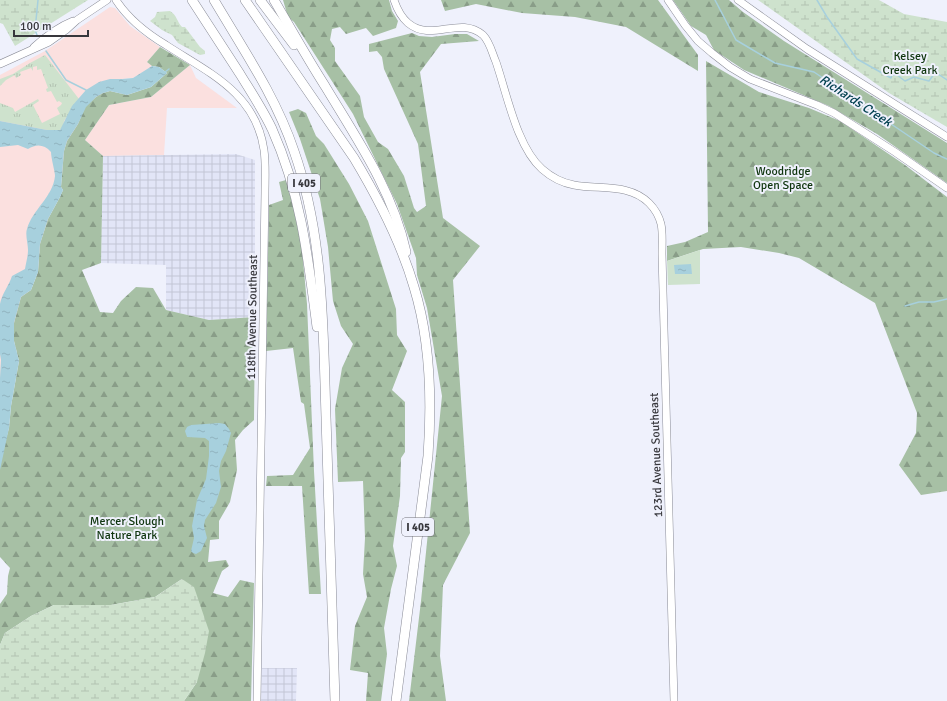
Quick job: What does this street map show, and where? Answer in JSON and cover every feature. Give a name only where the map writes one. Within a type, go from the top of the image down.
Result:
[{"type":"highway","points":[[184,0],[212,31]]},
{"type":"highway","points":[[192,0],[256,100],[272,129],[292,183],[304,227],[325,386]]},
{"type":"highway","name":"I 405","points":[[214,0],[272,99],[294,150],[311,209],[320,282],[325,386],[335,701]]},
{"type":"highway","name":"I 405","points":[[245,0],[354,158],[380,204],[411,277],[421,316],[427,352],[431,409],[428,456],[396,701]]},
{"type":"highway","points":[[260,0],[324,86]]},
{"type":"highway","points":[[274,0],[324,86],[362,146],[383,188],[402,238],[411,277]]},
{"type":"street","points":[[0,64],[49,42],[77,20],[107,0]]},
{"type":"street","name":"118th Avenue Southeast","points":[[116,0],[127,15],[146,32],[219,78],[232,89],[244,102],[253,117],[262,141],[265,161],[258,701]]},
{"type":"street","name":"123rd Avenue Southeast","points":[[394,0],[404,19],[415,28],[422,31],[466,28],[478,32],[486,39],[500,73],[524,146],[536,164],[554,178],[573,185],[629,190],[635,192],[646,200],[655,210],[658,217],[662,230],[674,701]]},
{"type":"street","points":[[668,0],[698,42],[730,67],[750,79],[834,113],[889,148],[947,188]]},
{"type":"street","points":[[738,0],[807,49],[947,138]]},
{"type":"shaded area","points":[[110,7],[115,8],[130,26],[160,47],[147,62],[152,66],[147,70],[133,78],[110,79],[58,186],[4,377],[0,420],[0,75],[45,51]]},
{"type":"shaded area","points":[[190,65],[196,78],[237,108],[167,108],[164,155],[103,156],[85,140],[109,105],[151,97]]},
{"type":"shaded area","points":[[236,154],[255,160],[255,317],[209,320],[166,310],[166,265],[101,263],[103,156]]},
{"type":"shaded area","points":[[262,668],[297,668],[296,701],[261,701]]},
{"type":"green space","points":[[0,0],[88,0],[15,46],[3,24],[0,23]]},
{"type":"green space","points":[[283,0],[389,0],[392,11],[398,21],[396,28],[373,36],[366,28],[346,34],[340,27],[332,29],[330,40],[335,48],[335,61],[360,96],[364,117],[378,142],[388,149],[404,176],[414,208],[417,212],[426,206],[418,144],[384,69],[382,57],[377,51],[369,52],[369,44],[412,33],[419,36],[432,37],[467,34],[479,41],[441,44],[420,72],[443,218],[480,246],[453,280],[470,533],[443,585],[440,656],[446,701],[409,701],[442,396],[427,308],[417,275],[416,258],[397,204],[353,114],[294,22],[288,17]]},
{"type":"green space","points":[[441,0],[658,0],[698,55],[698,71],[626,27],[575,17],[522,13],[476,4],[445,11]]},
{"type":"green space","points":[[673,0],[729,0],[743,12],[784,41],[947,143],[947,183],[877,134],[829,106],[744,70],[714,50],[706,35],[691,26]]},
{"type":"green space","name":"Kelsey Creek Park","points":[[758,0],[879,0],[904,14],[947,22],[947,127],[889,93]]},
{"type":"green space","points":[[170,11],[174,14],[182,27],[185,27],[200,47],[205,51],[205,54],[200,55],[178,43],[172,35],[150,21],[155,17],[157,12]]},
{"type":"green space","name":"Mercer Slough Nature Park","points":[[160,47],[190,65],[151,97],[109,105],[85,140],[103,156],[101,263],[82,270],[100,312],[113,313],[121,301],[136,287],[153,288],[166,310],[209,320],[255,317],[254,420],[235,440],[237,470],[230,502],[219,521],[219,539],[210,540],[208,562],[226,560],[229,566],[222,571],[213,593],[228,597],[240,580],[254,583],[251,701],[184,701],[197,682],[182,579],[155,597],[111,605],[54,605],[31,616],[5,633],[0,645],[0,604],[7,594],[10,568],[0,557],[0,461],[9,428],[11,406],[19,361],[14,341],[14,323],[21,297],[31,290],[38,272],[40,244],[48,219],[63,190],[61,187],[64,151],[67,141],[78,124],[85,107],[96,97],[110,91],[127,95],[151,87],[167,73],[159,67],[152,66],[147,62]]},
{"type":"green space","points":[[45,55],[79,99],[64,121],[63,127],[60,130],[47,130],[0,121],[0,103],[13,108],[15,112],[38,99],[39,101],[33,105],[42,123],[60,114],[57,108],[62,103],[59,101],[57,102],[51,91],[47,92],[46,89],[48,88],[41,69],[37,70],[37,66],[33,67],[33,71],[31,68],[20,72],[21,75],[16,78],[15,75],[6,80],[0,86],[0,79],[13,74]]},
{"type":"green space","name":"Woodridge Open Space","points":[[706,61],[759,92],[809,108],[840,121],[905,165],[947,197],[947,491],[921,495],[899,465],[916,433],[917,413],[875,303],[799,258],[779,253],[741,247],[703,249],[667,261],[667,246],[685,242],[708,232]]},
{"type":"green space","points":[[298,109],[306,113],[316,136],[324,144],[349,184],[368,221],[396,309],[397,335],[407,351],[392,390],[405,402],[405,452],[401,458],[400,496],[393,546],[397,566],[384,628],[387,654],[381,701],[366,701],[368,673],[350,670],[355,626],[367,597],[363,574],[365,538],[363,481],[338,482],[335,409],[342,368],[353,344],[341,326],[333,301],[328,247],[320,199],[300,139],[289,112]]},
{"type":"green space","points":[[286,180],[302,249],[307,304],[321,594],[309,594],[302,486],[266,486],[267,476],[293,475],[310,448],[304,404],[301,402],[293,348],[266,351],[269,205],[283,200],[279,182]]},
{"type":"green space","points":[[700,250],[700,284],[668,285],[667,261]]},
{"type":"green space","points":[[182,579],[194,587],[209,631],[197,682],[184,701],[0,701],[0,645],[5,633],[31,616],[54,605],[111,605],[155,597]]},
{"type":"water","points":[[152,66],[159,67],[167,73],[151,87],[127,95],[110,91],[96,97],[86,107],[78,124],[67,141],[64,151],[61,187],[63,190],[48,219],[40,244],[38,272],[31,290],[21,297],[14,323],[14,341],[19,361],[11,406],[9,428],[0,470],[0,304],[2,296],[12,276],[25,269],[28,252],[26,234],[27,229],[33,216],[47,197],[55,176],[51,152],[46,147],[34,146],[28,149],[18,145],[0,147],[0,121],[47,130],[60,130],[72,106],[86,90],[99,82],[110,79],[133,78]]},
{"type":"water","points":[[691,264],[692,274],[675,274],[674,265]]},
{"type":"water","points":[[225,424],[231,433],[219,471],[221,487],[216,503],[205,520],[204,526],[207,538],[201,551],[196,554],[191,551],[194,538],[192,526],[197,500],[206,479],[209,441],[205,438],[187,437],[185,431],[187,427],[191,425]]},
{"type":"waterway","points":[[37,35],[35,30],[38,0]]},
{"type":"waterway","name":"Richards Creek","points":[[715,0],[736,40],[775,63],[814,72],[934,153],[947,159]]},
{"type":"waterway","points":[[817,0],[827,17],[857,59],[891,78],[892,75],[897,75],[905,81],[914,77],[929,81],[934,74],[938,74],[947,80]]},
{"type":"waterway","points":[[46,51],[66,80],[86,90]]},
{"type":"waterway","points":[[165,72],[169,69]]},
{"type":"waterway","points":[[905,306],[919,302],[934,302],[947,299]]}]
